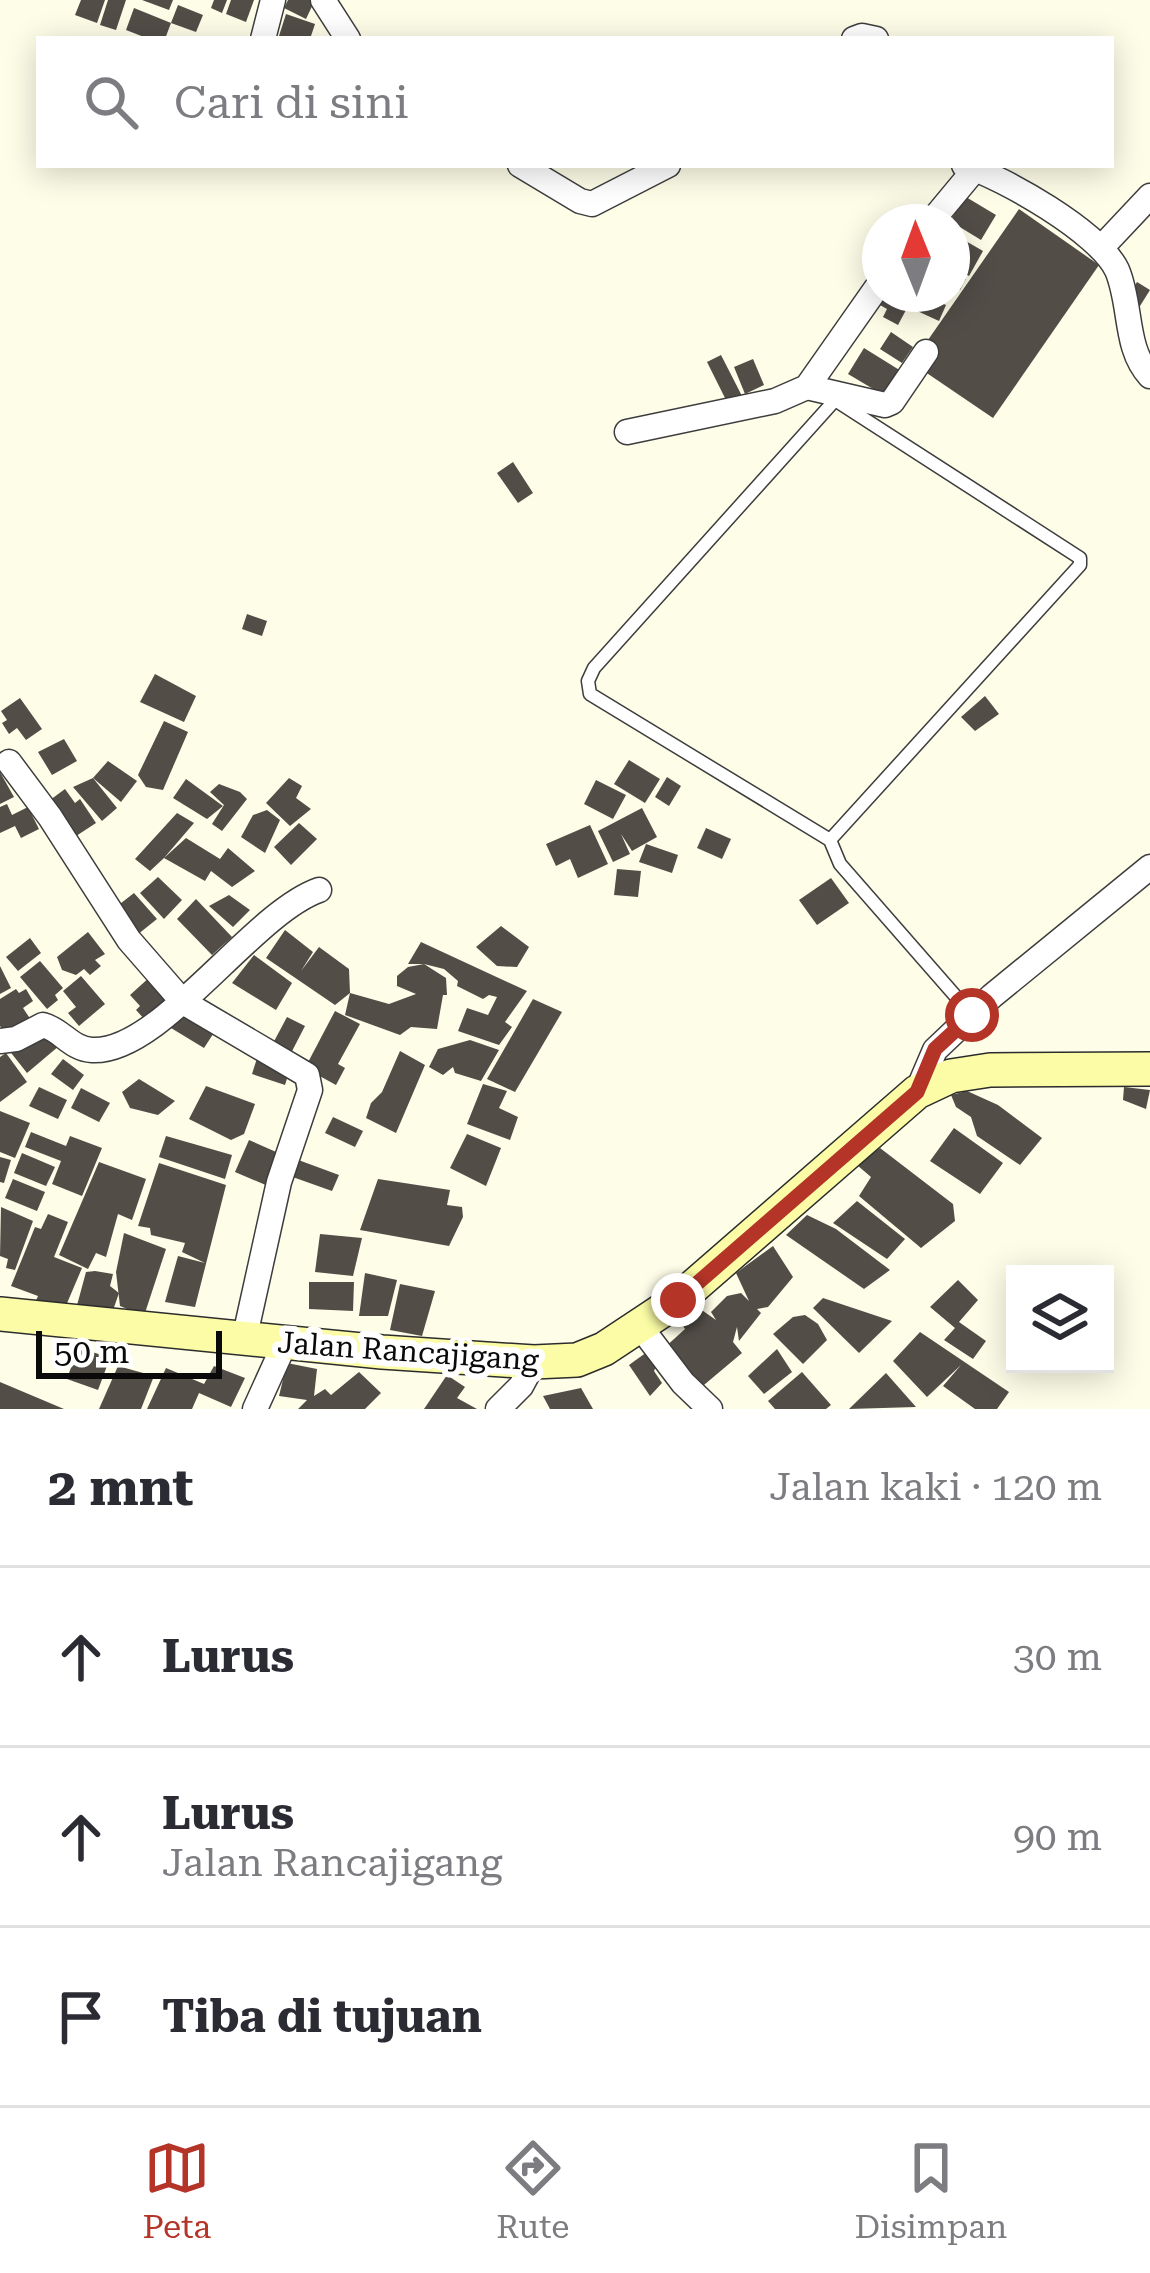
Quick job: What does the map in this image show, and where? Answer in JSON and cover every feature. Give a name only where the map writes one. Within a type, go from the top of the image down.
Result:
[{"type":"main road","name":"Jalan Rancajigang","points":[[0,1314],[244,1340],[534,1362],[589,1357],[678,1300],[917,1092],[951,1076],[990,1070],[1150,1069]]},
{"type":"street","points":[[264,36],[274,0]]},
{"type":"street","points":[[323,0],[346,36]]},
{"type":"street","points":[[525,168],[592,204],[662,168]]},
{"type":"street","points":[[943,204],[968,168]]},
{"type":"street","points":[[972,168],[992,175],[1102,247],[1117,270],[1131,319],[1133,352],[1150,376]]},
{"type":"street","points":[[1102,247],[1150,196]]},
{"type":"street","points":[[627,432],[775,401],[807,388],[862,309]]},
{"type":"street","points":[[807,388],[886,405],[926,352]]},
{"type":"street","points":[[9,762],[129,940],[183,1002],[302,1071],[310,1082],[279,1182],[244,1340]]},
{"type":"street","points":[[917,1092],[935,1049],[1150,867]]},
{"type":"street","points":[[0,1042],[43,1025],[79,1048],[97,1051],[124,1044],[183,1002],[279,914],[319,890]]},
{"type":"street","points":[[639,1325],[683,1383],[710,1409]]},
{"type":"street","points":[[255,1409],[285,1343]]},
{"type":"street","points":[[498,1409],[521,1386],[534,1362]]},
{"type":"lane","points":[[830,840],[1080,565],[1081,558],[835,400],[593,668],[590,694],[830,840],[840,864],[972,1015]]},
{"type":"building","points":[[81,0],[105,0],[97,23],[75,15]]},
{"type":"building","points":[[108,0],[126,0],[116,30],[100,25]]},
{"type":"building","points":[[142,0],[173,0],[169,10]]},
{"type":"building","points":[[214,0],[227,0],[222,13],[211,8]]},
{"type":"building","points":[[231,0],[254,0],[246,22],[226,14]]},
{"type":"building","points":[[288,0],[315,0],[306,19],[284,8]]},
{"type":"building","points":[[178,5],[203,15],[196,32],[171,23]]},
{"type":"building","points":[[134,8],[171,23],[166,36],[141,36],[126,30]]},
{"type":"building","points":[[286,14],[315,24],[311,36],[279,36]]},
{"type":"building","points":[[966,197],[996,215],[981,240],[970,233],[970,204],[961,204]]},
{"type":"building","points":[[1019,209],[1099,265],[993,418],[912,363],[947,312],[970,312],[970,280]]},
{"type":"building","points":[[970,243],[983,251],[970,274]]},
{"type":"building","points":[[1137,282],[1150,290],[1140,306],[1127,298]]},
{"type":"building","points":[[886,312],[905,312],[898,325],[883,317]]},
{"type":"building","points":[[919,312],[943,312],[939,321]]},
{"type":"building","points":[[891,332],[913,347],[902,363],[880,349]]},
{"type":"building","points":[[864,348],[901,371],[885,396],[848,374]]},
{"type":"building","points":[[721,355],[743,398],[729,406],[707,362]]},
{"type":"building","points":[[753,359],[764,385],[745,394],[734,367]]},
{"type":"building","points":[[513,462],[533,493],[518,503],[497,473]]},
{"type":"building","points":[[247,614],[267,621],[262,636],[242,629]]},
{"type":"building","points":[[155,674],[196,696],[184,722],[140,702]]},
{"type":"building","points":[[985,696],[999,714],[975,731],[961,717]]},
{"type":"building","points":[[20,698],[42,729],[26,740],[17,728],[9,734],[2,723],[7,720],[1,711]]},
{"type":"building","points":[[164,721],[188,732],[163,790],[146,787],[138,775]]},
{"type":"building","points":[[64,739],[77,761],[52,775],[38,752]]},
{"type":"building","points":[[629,760],[660,779],[645,803],[614,784]]},
{"type":"building","points":[[108,761],[137,781],[121,802],[93,778]]},
{"type":"building","points":[[0,772],[14,797],[0,804]]},
{"type":"building","points":[[667,777],[681,786],[669,806],[655,797]]},
{"type":"building","points":[[93,778],[117,808],[102,821],[73,787]]},
{"type":"building","points":[[289,778],[302,786],[296,798],[311,809],[290,826],[266,803]]},
{"type":"building","points":[[186,779],[223,806],[207,819],[173,798]]},
{"type":"building","points":[[596,780],[626,795],[613,819],[584,804]]},
{"type":"building","points":[[219,784],[247,799],[222,831],[212,824],[224,805],[210,792]]},
{"type":"building","points":[[65,789],[75,803],[80,799],[96,823],[70,840],[46,803]]},
{"type":"building","points":[[7,804],[12,815],[28,807],[39,829],[21,838],[15,826],[0,833],[0,807]]},
{"type":"building","points":[[642,808],[657,837],[632,851],[621,834],[630,854],[613,862],[598,831]]},
{"type":"building","points":[[267,810],[280,820],[265,853],[241,837],[253,815]]},
{"type":"building","points":[[177,813],[194,823],[150,871],[135,859]]},
{"type":"building","points":[[299,823],[317,839],[291,865],[274,847]]},
{"type":"building","points":[[590,825],[608,864],[578,878],[570,859],[556,866],[546,844]]},
{"type":"building","points":[[706,828],[731,839],[722,859],[697,848]]},
{"type":"building","points":[[186,838],[220,859],[228,848],[255,871],[232,887],[211,871],[205,881],[164,858]]},
{"type":"building","points":[[646,844],[678,855],[672,873],[639,862]]},
{"type":"building","points":[[617,869],[641,871],[638,897],[614,895]]},
{"type":"building","points":[[158,877],[182,900],[164,919],[140,893]]},
{"type":"building","points":[[831,878],[849,903],[817,925],[799,900]]},
{"type":"building","points":[[134,893],[157,919],[137,935],[116,907]]},
{"type":"building","points":[[229,895],[250,910],[233,927],[209,906]]},
{"type":"building","points":[[196,899],[232,937],[212,955],[177,919]]},
{"type":"building","points":[[501,926],[529,947],[517,967],[497,966],[476,947]]},
{"type":"building","points":[[285,930],[313,952],[301,971],[319,947],[349,969],[350,993],[335,1005],[266,958]]},
{"type":"building","points":[[88,932],[105,954],[95,960],[101,966],[90,975],[84,969],[76,975],[62,970],[57,957]]},
{"type":"building","points":[[30,938],[41,953],[18,971],[6,957]]},
{"type":"building","points":[[421,942],[527,991],[505,1022],[512,1027],[499,1045],[458,1031],[467,1008],[488,1015],[497,997],[483,999],[457,986],[458,981],[444,969],[408,964]]},
{"type":"building","points":[[254,955],[292,983],[276,1010],[232,983]]},
{"type":"building","points":[[40,961],[63,988],[47,1009],[20,977]]},
{"type":"building","points":[[424,964],[446,978],[447,995],[443,995],[437,1029],[411,1027],[400,1035],[345,1015],[350,993],[389,1004],[416,994],[397,986],[397,976],[408,967]]},
{"type":"building","points":[[0,966],[11,988],[0,994]]},
{"type":"building","points":[[81,976],[105,1004],[79,1026],[68,1013],[76,1007],[63,991]]},
{"type":"building","points":[[151,976],[171,998],[146,1021],[130,995]]},
{"type":"building","points":[[16,989],[19,993],[26,989],[33,1001],[23,1008],[33,1023],[9,1039],[0,1026],[0,999]]},
{"type":"building","points":[[533,999],[562,1012],[515,1092],[487,1079]]},
{"type":"building","points":[[185,1007],[217,1028],[204,1048],[171,1028]]},
{"type":"building","points":[[335,1011],[360,1024],[338,1064],[345,1068],[336,1085],[305,1068]]},
{"type":"building","points":[[287,1017],[305,1026],[289,1057],[271,1047]]},
{"type":"building","points":[[45,1029],[59,1046],[27,1073],[8,1049]]},
{"type":"building","points":[[470,1040],[499,1050],[481,1081],[455,1073],[453,1067],[443,1075],[429,1067],[438,1049]]},
{"type":"building","points":[[400,1051],[425,1065],[396,1133],[366,1118]]},
{"type":"building","points":[[6,1053],[27,1082],[0,1102],[0,1057]]},
{"type":"building","points":[[258,1055],[291,1066],[285,1085],[252,1074]]},
{"type":"building","points":[[63,1059],[84,1075],[73,1090],[51,1074]]},
{"type":"building","points":[[139,1079],[175,1101],[158,1115],[130,1108],[122,1092]]},
{"type":"building","points":[[483,1084],[507,1091],[499,1108],[518,1117],[510,1140],[467,1124]]},
{"type":"building","points":[[206,1086],[255,1104],[244,1134],[231,1140],[189,1119]]},
{"type":"building","points":[[39,1087],[67,1100],[58,1119],[29,1106]]},
{"type":"building","points":[[1124,1087],[1150,1090],[1146,1109],[1123,1100]]},
{"type":"building","points":[[81,1088],[110,1103],[99,1122],[71,1108]]},
{"type":"building","points":[[967,1091],[998,1105],[1042,1138],[1020,1165],[977,1136],[971,1117],[956,1107],[951,1095]]},
{"type":"building","points":[[0,1111],[30,1123],[15,1158],[0,1152]]},
{"type":"building","points":[[333,1117],[363,1131],[355,1147],[325,1133]]},
{"type":"building","points":[[954,1128],[1003,1163],[980,1194],[930,1161]]},
{"type":"building","points":[[31,1132],[66,1146],[70,1136],[102,1148],[82,1196],[52,1184],[61,1161],[25,1147]]},
{"type":"building","points":[[467,1134],[501,1148],[486,1186],[450,1168]]},
{"type":"building","points":[[166,1136],[232,1155],[225,1179],[159,1157]]},
{"type":"building","points":[[249,1140],[283,1155],[268,1186],[235,1172]]},
{"type":"building","points":[[880,1148],[953,1204],[955,1221],[921,1248],[859,1196],[871,1177],[857,1165]]},
{"type":"building","points":[[22,1153],[55,1167],[46,1186],[14,1173]]},
{"type":"building","points":[[0,1157],[11,1160],[4,1183],[0,1182]]},
{"type":"building","points":[[293,1158],[339,1175],[332,1191],[287,1175]]},
{"type":"building","points":[[99,1162],[146,1179],[132,1220],[118,1214],[106,1257],[96,1253],[88,1269],[59,1255]]},
{"type":"building","points":[[159,1163],[226,1185],[195,1307],[165,1302],[178,1256],[205,1263],[182,1252],[185,1243],[151,1235],[150,1228],[138,1226]]},
{"type":"building","points":[[13,1179],[45,1192],[37,1211],[5,1198]]},
{"type":"building","points":[[378,1179],[450,1190],[447,1205],[462,1207],[463,1217],[449,1246],[360,1230]]},
{"type":"building","points":[[857,1201],[905,1239],[887,1259],[833,1223]]},
{"type":"building","points":[[1,1207],[33,1221],[15,1270],[6,1268],[8,1259],[0,1256]]},
{"type":"building","points":[[48,1214],[68,1222],[54,1257],[82,1268],[62,1315],[35,1303],[38,1296],[11,1286],[35,1227],[41,1229]]},
{"type":"building","points":[[807,1215],[836,1229],[890,1270],[864,1289],[786,1235]]},
{"type":"building","points":[[124,1233],[166,1249],[144,1316],[120,1306],[116,1272]]},
{"type":"building","points":[[320,1234],[362,1238],[353,1276],[315,1272]]},
{"type":"building","points":[[773,1246],[793,1277],[768,1307],[757,1309],[761,1313],[739,1341],[737,1327],[733,1342],[742,1353],[698,1390],[663,1349],[685,1329],[678,1319],[696,1306],[716,1320],[711,1312],[727,1296],[741,1293],[749,1301],[736,1273]]},
{"type":"building","points":[[86,1272],[113,1274],[110,1286],[119,1293],[111,1316],[76,1309]]},
{"type":"building","points":[[365,1273],[397,1280],[388,1316],[359,1316]]},
{"type":"building","points":[[958,1280],[978,1300],[959,1322],[986,1341],[973,1359],[944,1340],[955,1328],[930,1307]]},
{"type":"building","points":[[309,1282],[354,1282],[353,1311],[309,1309]]},
{"type":"building","points":[[400,1284],[435,1291],[422,1336],[390,1330]]},
{"type":"building","points":[[823,1298],[892,1321],[859,1353],[813,1308]]},
{"type":"building","points":[[805,1315],[818,1324],[827,1340],[803,1364],[773,1334],[793,1317]]},
{"type":"building","points":[[920,1332],[1009,1392],[997,1409],[975,1409],[943,1386],[961,1365],[927,1397],[893,1361]]},
{"type":"building","points":[[78,1347],[110,1358],[98,1390],[67,1379]]},
{"type":"building","points":[[777,1349],[792,1372],[764,1394],[748,1376]]},
{"type":"building","points":[[647,1352],[658,1362],[654,1371],[662,1383],[650,1396],[629,1365]]},
{"type":"building","points":[[287,1363],[317,1369],[314,1396],[325,1389],[331,1395],[359,1372],[381,1393],[365,1409],[298,1409],[307,1400],[279,1396]]},
{"type":"building","points":[[118,1366],[154,1376],[141,1409],[99,1409]]},
{"type":"building","points":[[214,1366],[245,1378],[231,1407],[199,1393],[192,1409],[147,1409],[166,1368],[204,1384]]},
{"type":"building","points":[[802,1372],[831,1405],[826,1409],[775,1409],[768,1401]]},
{"type":"building","points":[[886,1373],[916,1407],[849,1409]]},
{"type":"building","points":[[447,1375],[465,1387],[457,1398],[477,1409],[424,1409]]},
{"type":"building","points":[[0,1382],[64,1409],[0,1409]]},
{"type":"building","points":[[581,1388],[593,1409],[550,1409],[543,1396]]},
{"type":"route","points":[[678,1300],[917,1092],[935,1049],[972,1015]]}]
